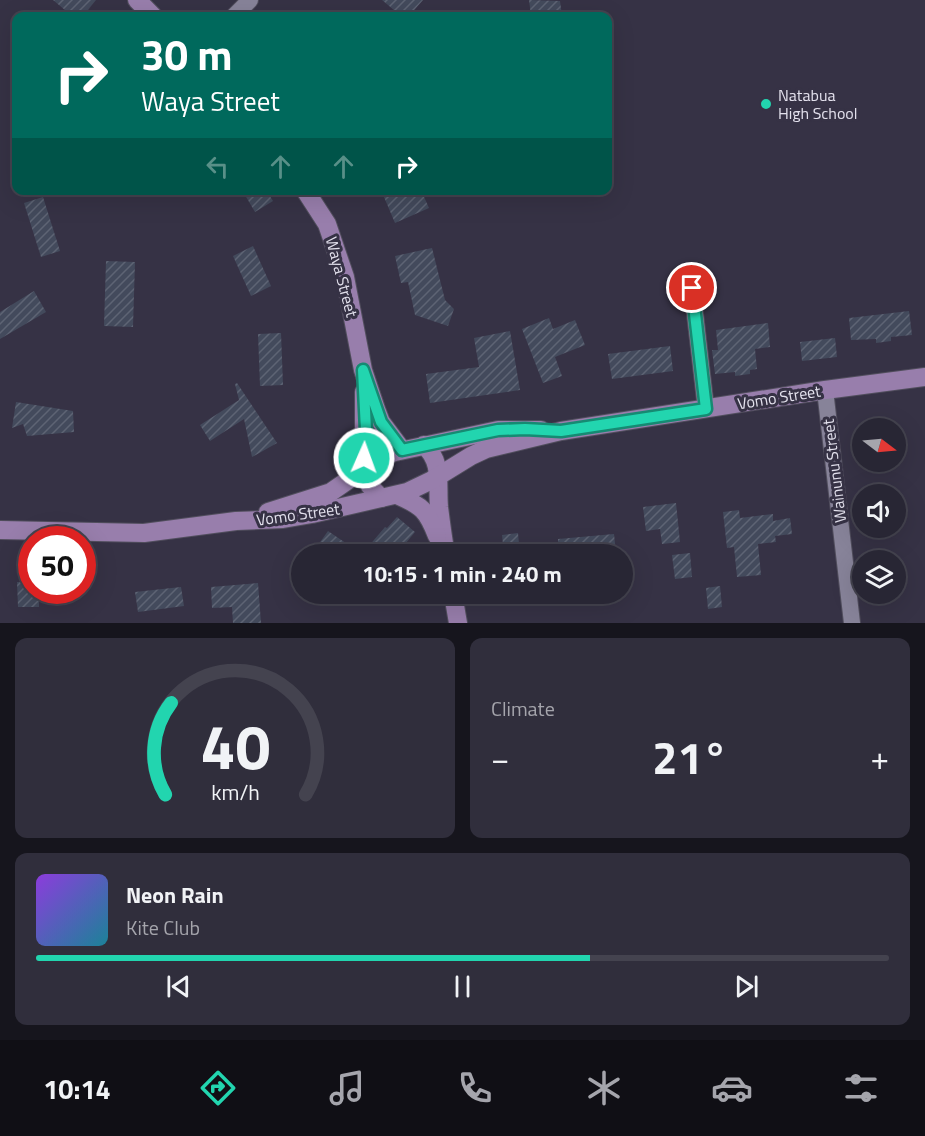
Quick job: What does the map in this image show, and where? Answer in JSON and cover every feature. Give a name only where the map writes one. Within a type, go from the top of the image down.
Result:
[{"type":"main road","points":[[137,0],[149,12]]},
{"type":"main road","name":"Waya Street","points":[[308,195],[327,224],[345,277],[363,370],[366,430],[364,470]]},
{"type":"main road","name":"Waya Street","points":[[363,370],[381,422],[402,450]]},
{"type":"main road","name":"Vomo Street","points":[[0,530],[144,533],[236,521],[283,519],[389,496],[419,487],[471,456],[486,450],[561,431],[825,390],[925,377]]},
{"type":"main road","name":"Vomo Street","points":[[236,521],[331,492],[380,458],[402,450],[498,430],[561,431]]},
{"type":"main road","points":[[424,445],[434,456],[439,476],[439,506],[444,544]]},
{"type":"main road","points":[[364,470],[370,486],[389,496],[416,504],[428,514],[440,544]]},
{"type":"main road","points":[[455,604],[458,623]]},
{"type":"street","points":[[238,12],[250,0]]},
{"type":"street","points":[[692,288],[706,409]]},
{"type":"street","name":"Wainunu Street","points":[[825,390],[852,623]]},
{"type":"building","points":[[53,0],[96,0],[86,12],[67,12]]},
{"type":"building","points":[[382,0],[423,0],[412,12],[396,12]]},
{"type":"building","points":[[529,0],[560,1],[561,12],[530,12]]},
{"type":"building","points":[[245,195],[269,195],[273,201],[255,212]]},
{"type":"building","points":[[383,195],[423,195],[429,208],[395,223]]},
{"type":"building","points":[[43,197],[60,251],[41,257],[24,203]]},
{"type":"building","points":[[253,246],[271,286],[251,296],[233,256]]},
{"type":"building","points":[[432,248],[445,300],[454,309],[448,326],[415,315],[408,282],[401,283],[395,256]]},
{"type":"building","points":[[106,261],[135,262],[133,327],[104,326]]},
{"type":"building","points":[[34,291],[46,312],[0,339],[0,312]]},
{"type":"building","points":[[909,311],[912,335],[891,337],[891,341],[876,343],[876,339],[851,340],[849,318]]},
{"type":"building","points":[[549,318],[553,329],[575,320],[585,345],[555,357],[562,376],[543,383],[522,329]]},
{"type":"building","points":[[768,323],[770,347],[755,349],[757,369],[750,370],[750,374],[735,376],[735,372],[715,374],[712,350],[718,350],[716,330]]},
{"type":"building","points":[[510,331],[520,390],[430,403],[426,374],[479,367],[474,338]]},
{"type":"building","points":[[281,333],[283,385],[260,386],[258,334]]},
{"type":"building","points":[[835,338],[837,357],[802,361],[800,342]]},
{"type":"building","points":[[670,346],[673,371],[612,379],[608,354]]},
{"type":"building","points":[[237,383],[277,443],[252,457],[244,419],[210,441],[200,425],[239,400],[235,384]]},
{"type":"building","points":[[16,402],[73,411],[74,432],[27,436],[23,424],[12,428]]},
{"type":"building","points":[[676,503],[680,542],[662,544],[660,529],[646,531],[643,507]]},
{"type":"building","points":[[739,510],[740,518],[773,514],[773,521],[790,518],[792,534],[775,536],[776,542],[758,544],[761,575],[737,577],[734,547],[727,548],[723,512]]},
{"type":"building","points":[[397,517],[415,532],[405,544],[371,544],[385,527],[387,528]]},
{"type":"building","points":[[328,531],[347,544],[319,544]]},
{"type":"building","points":[[518,533],[519,544],[503,544],[502,535]]},
{"type":"building","points":[[614,534],[615,544],[533,544],[558,542],[558,539]]},
{"type":"building","points":[[690,553],[692,577],[675,579],[672,555]]},
{"type":"building","points":[[17,582],[18,604],[39,604],[39,607],[18,607]]},
{"type":"building","points":[[258,583],[261,623],[233,623],[232,607],[212,608],[211,587]]},
{"type":"building","points":[[720,586],[722,607],[708,609],[706,588]]},
{"type":"building","points":[[181,587],[184,606],[138,612],[135,592]]},
{"type":"place","name":"Natabua High School","points":[[766,104]]},
{"type":"route","points":[[364,458],[366,430],[363,370],[381,422],[402,450],[498,430],[561,431],[706,409],[692,288]]}]
